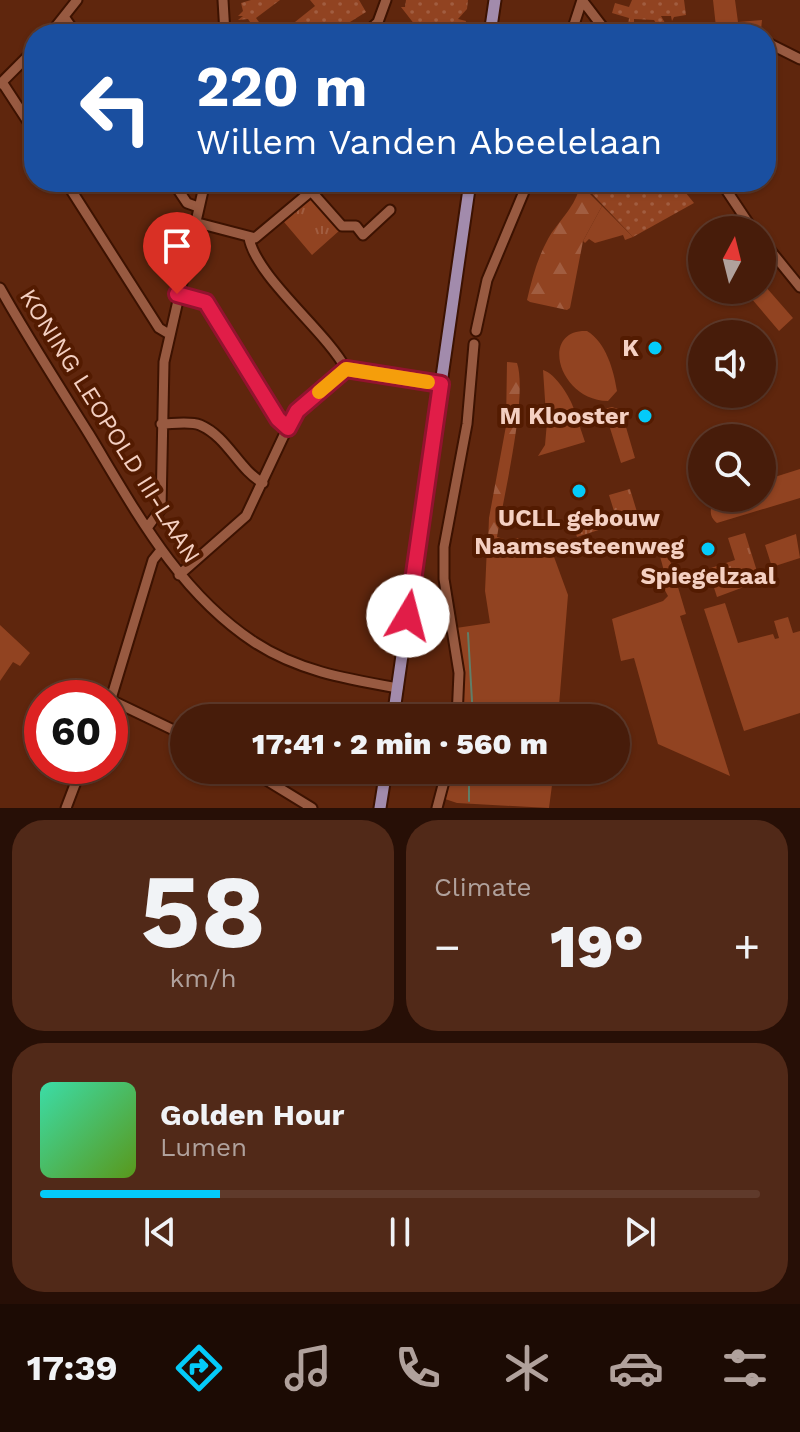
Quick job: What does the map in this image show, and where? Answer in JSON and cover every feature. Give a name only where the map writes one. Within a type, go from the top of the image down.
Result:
[{"type":"main road","points":[[491,24],[495,0]]},
{"type":"main road","points":[[395,704],[469,192]]},
{"type":"main road","points":[[380,808],[384,784]]},
{"type":"street","points":[[59,24],[77,0]]},
{"type":"street","points":[[223,0],[224,24]]},
{"type":"street","points":[[376,24],[386,0]]},
{"type":"street","points":[[574,24],[582,0]]},
{"type":"street","points":[[582,0],[600,24]]},
{"type":"street","points":[[65,18],[69,24]]},
{"type":"street","points":[[776,47],[800,59]]},
{"type":"street","points":[[24,60],[1,83],[24,116]]},
{"type":"street","points":[[72,192],[159,328],[169,334]]},
{"type":"street","points":[[180,192],[187,203],[198,207]]},
{"type":"street","points":[[147,528],[161,509],[161,388],[177,294],[202,192]]},
{"type":"street","points":[[194,222],[249,238],[260,236],[310,192]]},
{"type":"street","points":[[312,192],[342,226],[356,226],[363,235],[390,210]]},
{"type":"street","points":[[476,331],[487,280],[524,192]]},
{"type":"street","points":[[728,192],[744,216]]},
{"type":"street","points":[[249,238],[252,249],[346,369],[441,384]]},
{"type":"street","points":[[776,257],[800,287]]},
{"type":"street","points":[[177,294],[206,302],[278,419],[288,428]]},
{"type":"street","name":"KONING LEOPOLD III-LAAN","points":[[2,295],[161,550],[179,575],[222,620],[293,663],[338,678],[398,688]]},
{"type":"street","points":[[458,704],[459,673],[444,579],[444,547],[467,424],[474,344]]},
{"type":"street","points":[[179,575],[246,516],[297,411],[346,369]]},
{"type":"street","points":[[161,424],[198,424],[221,439],[254,478],[263,483]]},
{"type":"street","points":[[116,680],[153,560],[161,550]]},
{"type":"street","points":[[128,709],[170,729]]},
{"type":"street","points":[[66,808],[75,784]]},
{"type":"street","points":[[273,784],[312,808]]},
{"type":"street","points":[[437,808],[443,784]]},
{"type":"green space","points":[[280,0],[256,18],[260,24],[247,24],[248,19],[238,20],[243,16],[238,16],[243,11],[241,3]]},
{"type":"green space","points":[[310,0],[359,0],[366,12],[350,22],[352,24],[292,24],[315,6]]},
{"type":"green space","points":[[406,0],[468,0],[467,9],[458,19],[466,21],[465,24],[414,24],[401,7],[405,7]]},
{"type":"green space","points":[[632,0],[684,0],[686,15],[674,17],[672,21],[671,16],[661,16],[665,23],[661,24],[654,20],[634,19],[634,24],[628,24],[629,18],[612,13],[615,3],[629,7]]},
{"type":"green space","points":[[713,0],[735,0],[738,22],[762,20],[762,24],[716,24]]},
{"type":"green space","points":[[578,192],[588,192],[602,206],[583,241],[570,308],[567,310],[530,302],[527,300],[541,254]]},
{"type":"green space","points":[[590,192],[685,192],[694,203],[633,237]]},
{"type":"green space","points":[[309,200],[316,201],[340,230],[312,255],[284,222]]},
{"type":"green space","points":[[602,206],[633,237],[625,240],[623,235],[595,243],[589,239],[585,243],[583,241]]},
{"type":"green space","points":[[776,299],[793,318],[779,331],[776,320],[770,320],[756,304],[776,304]]},
{"type":"green space","points":[[587,331],[599,342],[611,366],[617,391],[608,401],[591,398],[577,389],[561,365],[559,352],[563,341],[572,333]]},
{"type":"green space","points":[[507,362],[517,363],[520,378],[517,423],[497,537],[504,539],[488,544],[489,518],[506,426]]},
{"type":"green space","points":[[543,370],[566,392],[574,409],[546,415]]},
{"type":"green space","points":[[612,407],[621,410],[635,458],[621,463],[604,409]]},
{"type":"green space","points":[[576,415],[585,442],[538,456],[545,445],[547,422]]},
{"type":"green space","points":[[800,469],[800,498],[776,505],[776,477]]},
{"type":"green space","points":[[630,489],[637,512],[616,518],[617,524],[577,537],[572,521],[614,511],[609,495]]},
{"type":"green space","points":[[711,512],[754,512],[717,523]]},
{"type":"green space","points":[[745,533],[760,581],[717,597],[708,569],[735,560],[728,538]]},
{"type":"green space","points":[[796,534],[800,558],[772,567],[765,545]]},
{"type":"green space","points":[[518,538],[524,554],[550,546],[568,595],[559,704],[462,704],[463,677],[456,628],[490,623],[485,591],[487,546]]},
{"type":"green space","points":[[666,547],[686,614],[680,616],[730,776],[658,744],[634,658],[621,661],[612,619],[663,601],[668,596],[656,574],[664,571],[658,549]]},
{"type":"green space","points":[[725,603],[738,643],[773,634],[775,639],[779,638],[774,621],[788,617],[793,633],[800,631],[800,713],[744,731],[704,609]]},
{"type":"green space","points":[[0,625],[30,653],[20,666],[13,662],[0,681]]},
{"type":"green space","points":[[449,784],[552,784],[549,808],[457,803],[445,799]]},
{"type":"waterway","points":[[468,633],[472,704]]},
{"type":"waterway","points":[[469,784],[469,801]]},
{"type":"slow traffic","points":[[319,392],[346,369],[428,382]]},
{"type":"place","name":"K","points":[[655,348]]},
{"type":"place","name":"M Klooster","points":[[645,416]]},
{"type":"place","name":"UCLL gebouw Naamsesteenweg","points":[[579,491]]},
{"type":"place","name":"Spiegelzaal","points":[[708,549]]},
{"type":"route","points":[[177,294],[206,302],[278,419],[288,428],[297,411],[346,369],[441,384],[408,616]]}]
